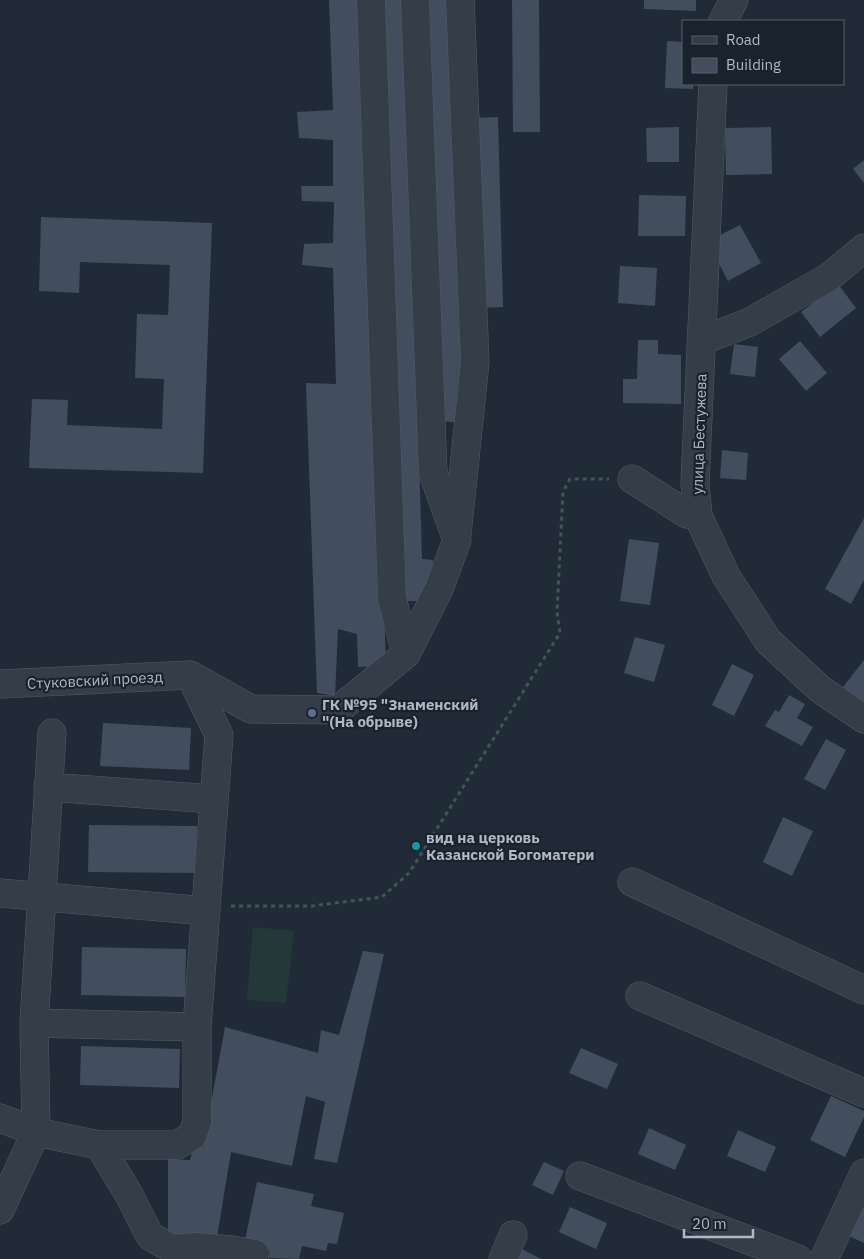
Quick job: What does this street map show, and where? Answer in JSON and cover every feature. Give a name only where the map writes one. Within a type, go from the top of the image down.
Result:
[{"type":"street","points":[[371,0],[392,598],[406,654]]},
{"type":"street","points":[[415,0],[433,473],[457,540]]},
{"type":"street","points":[[190,675],[251,709],[338,710],[406,654],[439,589],[457,540],[476,362],[460,0]]},
{"type":"street","points":[[724,20],[734,0]]},
{"type":"street","name":"улица Бестужева","points":[[713,85],[695,483],[698,516],[726,576],[768,641],[820,689],[864,719]]},
{"type":"street","points":[[702,341],[750,322],[821,282],[864,248]]},
{"type":"street","points":[[632,480],[686,514],[698,516]]},
{"type":"street","points":[[0,1118],[36,1132],[99,1145],[177,1145],[192,1136],[197,1122],[197,1027],[219,735],[190,675]]},
{"type":"street","name":"Стуковский проезд","points":[[0,684],[190,675]]},
{"type":"street","points":[[0,1210],[36,1132],[34,1022],[52,733]]},
{"type":"street","points":[[48,788],[214,799]]},
{"type":"street","points":[[632,882],[864,990]]},
{"type":"street","points":[[0,893],[206,908]]},
{"type":"street","points":[[640,996],[864,1092]]},
{"type":"street","points":[[34,1022],[197,1027]]},
{"type":"street","points":[[99,1145],[150,1236],[172,1249],[196,1247],[255,1254]]},
{"type":"street","points":[[824,1259],[864,1173]]},
{"type":"street","points":[[580,1176],[798,1259]]},
{"type":"path","points":[[206,908],[312,906],[382,897],[409,873],[560,633],[557,612],[563,492],[570,479],[632,480]]},
{"type":"green space","points":[[253,927],[294,931],[286,1003],[247,1000]]},
{"type":"building","points":[[329,0],[364,0],[386,666],[358,667],[357,634],[338,629],[335,696],[317,693],[306,383],[336,384],[333,268],[302,265],[304,244],[333,243],[334,202],[302,201],[301,186],[333,186],[333,140],[299,138],[297,112],[333,110]]},
{"type":"building","points":[[379,0],[406,0],[422,559],[433,560],[430,601],[400,601]]},
{"type":"building","points":[[426,0],[451,0],[464,423],[439,421]]},
{"type":"building","points":[[512,0],[539,0],[540,132],[513,132]]},
{"type":"building","points":[[644,0],[696,0],[696,11],[644,9]]},
{"type":"building","points":[[667,41],[682,42],[682,85],[693,85],[693,89],[665,88]]},
{"type":"building","points":[[498,117],[503,307],[480,308],[475,118]]},
{"type":"building","points":[[679,127],[679,162],[647,162],[646,128]]},
{"type":"building","points":[[771,127],[772,174],[726,175],[725,128]]},
{"type":"building","points":[[864,160],[864,183],[853,169]]},
{"type":"building","points":[[639,195],[686,196],[685,236],[638,236]]},
{"type":"building","points":[[41,217],[212,223],[203,473],[29,468],[32,399],[68,400],[67,425],[162,429],[164,379],[135,378],[137,314],[168,315],[170,265],[80,262],[79,293],[39,291]]},
{"type":"building","points":[[740,225],[761,263],[728,281],[713,252],[720,248],[714,238]]},
{"type":"building","points":[[620,266],[657,268],[655,306],[618,303]]},
{"type":"building","points":[[838,284],[856,308],[820,337],[801,312]]},
{"type":"building","points":[[638,340],[658,340],[658,354],[681,355],[681,404],[623,403],[623,379],[637,379]]},
{"type":"building","points":[[800,341],[827,373],[806,391],[779,359]]},
{"type":"building","points":[[734,344],[758,347],[755,377],[730,374]]},
{"type":"building","points":[[722,450],[748,453],[746,480],[720,478]]},
{"type":"building","points":[[864,518],[864,580],[851,604],[825,589]]},
{"type":"building","points":[[629,539],[659,543],[650,605],[620,601]]},
{"type":"building","points":[[635,637],[665,645],[654,682],[624,673]]},
{"type":"building","points":[[864,660],[864,704],[843,687]]},
{"type":"building","points":[[732,664],[754,675],[734,716],[712,705]]},
{"type":"building","points":[[789,695],[805,704],[797,718],[813,727],[802,746],[765,726],[775,710],[779,712]]},
{"type":"building","points":[[103,723],[191,728],[189,770],[100,766]]},
{"type":"building","points":[[826,739],[846,750],[825,790],[804,779]]},
{"type":"building","points":[[783,817],[813,831],[792,876],[763,862]]},
{"type":"building","points":[[89,825],[197,826],[196,873],[88,872]]},
{"type":"building","points":[[82,947],[186,949],[185,997],[81,995]]},
{"type":"building","points":[[363,951],[384,954],[337,1163],[314,1159],[325,1102],[306,1096],[292,1166],[231,1152],[217,1237],[168,1236],[168,1159],[190,1160],[194,1145],[203,1147],[225,1027],[318,1053],[321,1030],[339,1035]]},
{"type":"building","points":[[81,1046],[180,1049],[179,1088],[80,1085]]},
{"type":"building","points":[[581,1048],[618,1064],[607,1089],[569,1073]]},
{"type":"building","points":[[831,1096],[864,1111],[864,1117],[845,1157],[810,1140]]},
{"type":"building","points":[[649,1128],[686,1145],[675,1170],[638,1154]]},
{"type":"building","points":[[738,1130],[776,1147],[765,1172],[727,1156]]},
{"type":"building","points":[[544,1162],[564,1171],[553,1195],[532,1185]]},
{"type":"building","points":[[257,1182],[314,1194],[311,1206],[344,1213],[337,1244],[328,1243],[326,1251],[302,1246],[299,1259],[269,1258],[270,1251],[244,1245]]},
{"type":"building","points":[[864,1194],[864,1243],[845,1234]]},
{"type":"building","points":[[570,1207],[607,1223],[596,1249],[559,1232]]},
{"type":"building","points":[[518,1247],[541,1259],[512,1259]]},
{"type":"place","name":"ГК №95 \"Знаменский \"(На обрыве)","points":[[312,713]]},
{"type":"place","name":"вид на церковь Казанской Богоматери","points":[[416,846]]}]
